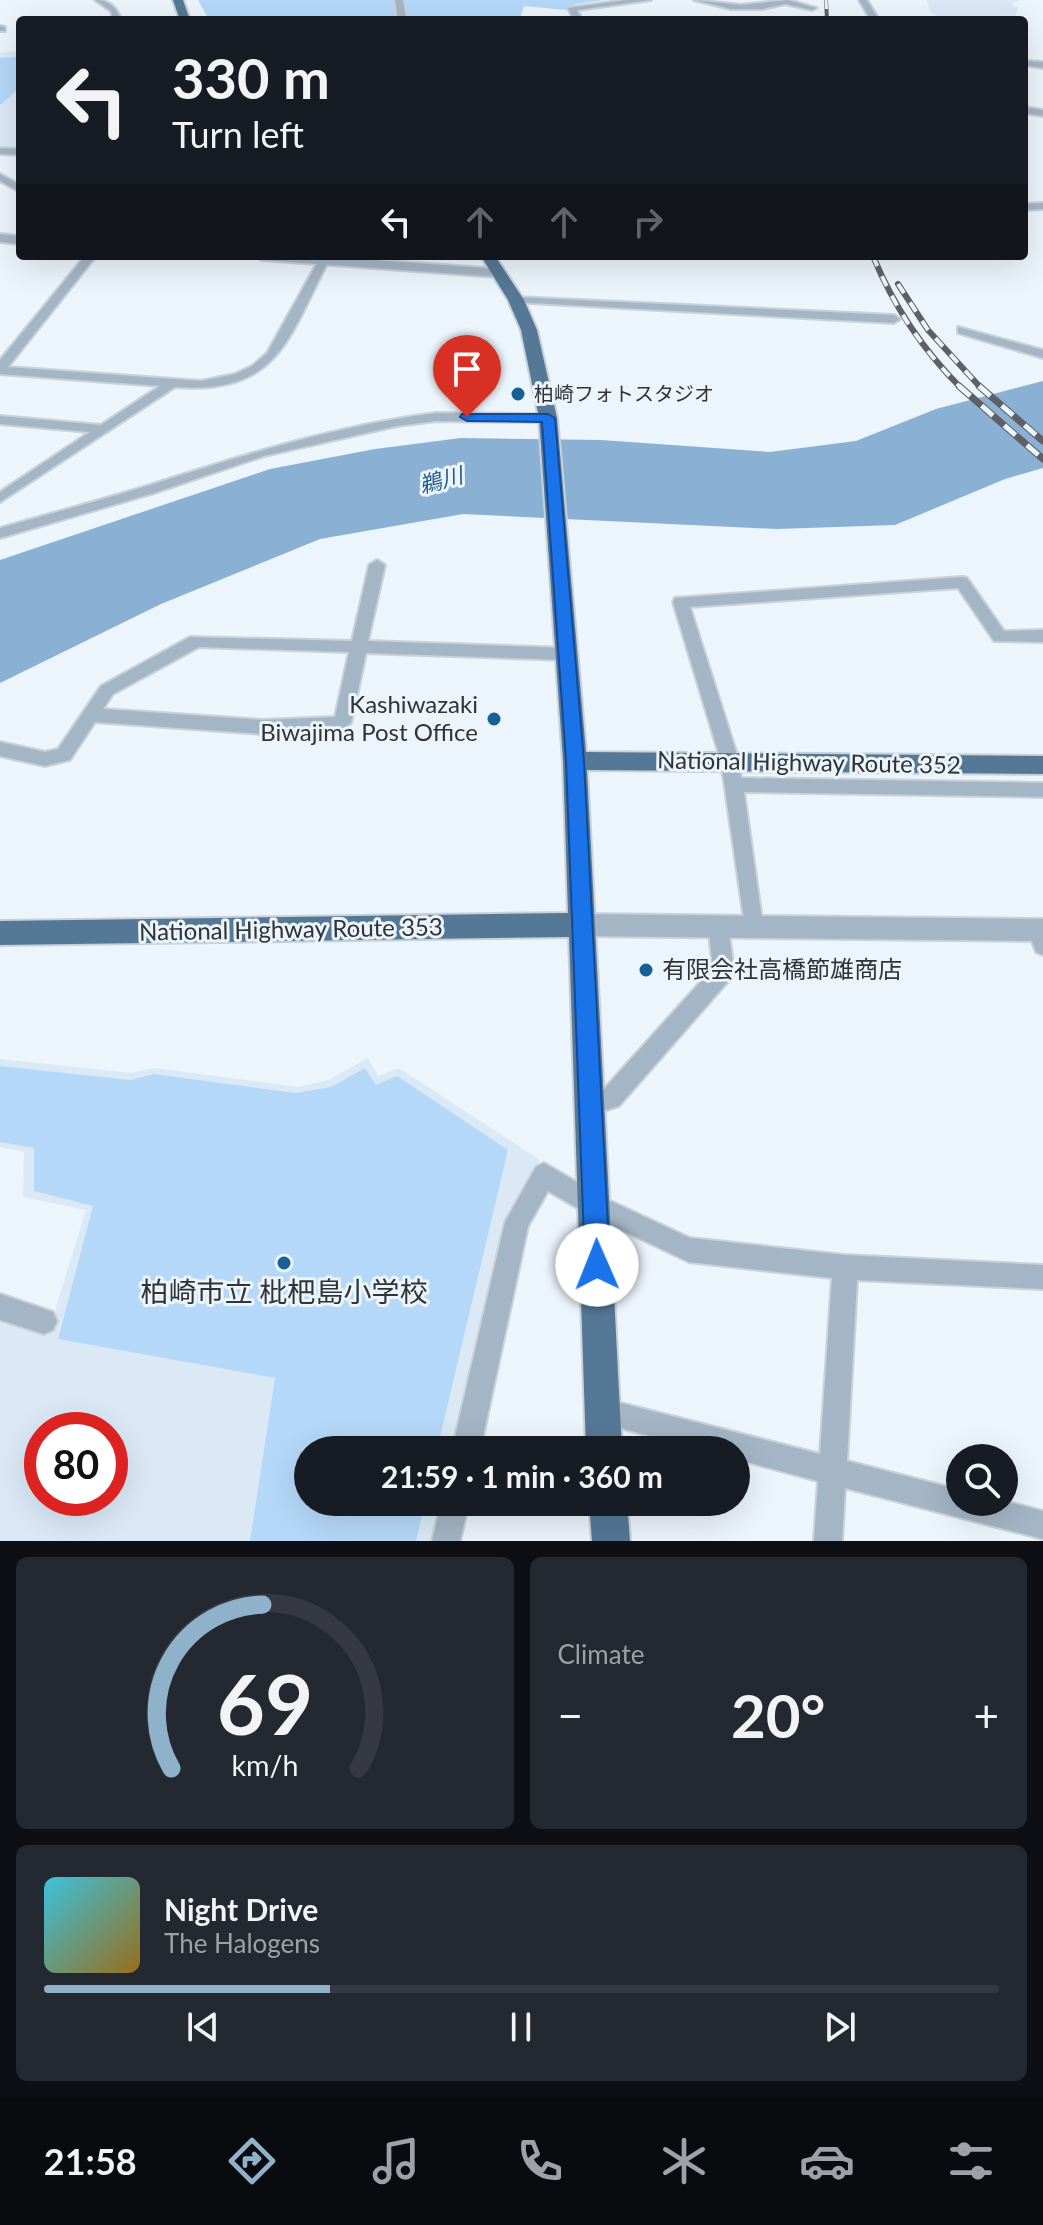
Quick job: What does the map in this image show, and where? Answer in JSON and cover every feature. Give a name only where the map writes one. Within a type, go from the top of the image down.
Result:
[{"type":"highway","points":[[491,260],[516,300],[536,357],[548,419],[575,761],[596,1206],[603,1436]]},
{"type":"highway","name":"National Highway Route 352","points":[[575,761],[1043,765]]},
{"type":"highway","name":"National Highway Route 353","points":[[0,933],[582,925]]},
{"type":"highway","points":[[609,1516],[611,1541]]},
{"type":"street","points":[[99,0],[114,10],[116,16]]},
{"type":"street","points":[[576,16],[572,8],[647,0]]},
{"type":"street","points":[[698,0],[755,9],[781,1],[810,4]]},
{"type":"street","points":[[0,369],[88,260]]},
{"type":"street","points":[[0,369],[201,385],[231,380],[261,367],[272,355],[324,260]]},
{"type":"street","points":[[348,260],[499,273]]},
{"type":"street","points":[[516,300],[894,319]]},
{"type":"street","points":[[962,330],[1043,354]]},
{"type":"street","points":[[0,498],[174,382]]},
{"type":"street","points":[[0,533],[149,490],[260,453],[397,422],[436,417],[548,419]]},
{"type":"street","points":[[0,420],[101,429]]},
{"type":"street","points":[[90,715],[262,727],[342,723],[377,565]]},
{"type":"street","points":[[753,927],[730,761],[681,602],[962,582],[1000,637],[1043,636]]},
{"type":"street","points":[[0,749],[45,759],[64,755],[107,690],[196,641],[567,654]]},
{"type":"street","points":[[733,785],[1043,790]]},
{"type":"street","points":[[582,925],[1041,935]]},
{"type":"street","points":[[591,1104],[611,1098],[724,971],[718,926]]},
{"type":"street","points":[[469,1436],[517,1222],[544,1175],[596,1206],[689,1250],[845,1267],[1043,1277]]},
{"type":"street","points":[[828,1541],[845,1267]]},
{"type":"street","points":[[0,1307],[44,1321]]},
{"type":"street","points":[[601,1411],[1043,1525]]},
{"type":"street","points":[[446,1541],[452,1516]]},
{"type":"shaded area","points":[[198,0],[604,0],[576,4],[566,10],[524,6],[521,16],[207,16]]},
{"type":"shaded area","points":[[927,0],[1020,0],[1013,3],[1018,7],[1016,16],[938,16],[930,12]]},
{"type":"shaded area","points":[[16,51],[16,147],[0,146],[0,53]]},
{"type":"shaded area","points":[[16,57],[16,91],[0,105],[0,58]]},
{"type":"shaded area","name":"柏崎市立 枇杷島小学校","points":[[368,1058],[378,1076],[399,1068],[540,1160],[510,1208],[459,1436],[294,1436],[294,1516],[441,1516],[435,1541],[0,1541],[0,1316],[49,1330],[86,1210],[23,1197],[24,1152],[0,1147],[0,1059],[131,1073],[155,1068],[298,1087],[329,1080]]},
{"type":"shaded area","name":"柏崎市立 枇杷島小学校","points":[[0,1066],[130,1080],[154,1074],[295,1093],[331,1087],[365,1068],[376,1085],[397,1076],[508,1150],[440,1436],[294,1436],[294,1516],[422,1516],[416,1541],[250,1541],[275,1378],[58,1339],[93,1206],[34,1191],[34,1148],[0,1142]]},
{"type":"water","name":"鵜川","points":[[1043,381],[1043,468],[1005,479],[895,525],[777,529],[463,514],[320,539],[161,604],[0,683],[0,560],[270,469],[375,449],[461,438],[601,440],[770,452],[856,441],[936,409]]},
{"type":"railway","points":[[826,0],[827,16]]},
{"type":"railway","points":[[875,260],[910,326],[960,387]]},
{"type":"railway","points":[[898,284],[928,330],[980,387]]},
{"type":"railway","points":[[960,387],[1043,459]]},
{"type":"railway","points":[[980,387],[1043,441]]},
{"type":"place","name":"柏崎フォトスタジオ","points":[[518,394]]},
{"type":"place","name":"Kashiwazaki Biwajima Post Office","points":[[494,719]]},
{"type":"place","name":"有限会社高橋節雄商店","points":[[646,970]]},
{"type":"place","name":"柏崎市立 枇杷島小学校","points":[[284,1263]]},
{"type":"route","points":[[467,417],[548,418],[575,761],[597,1265]]}]
